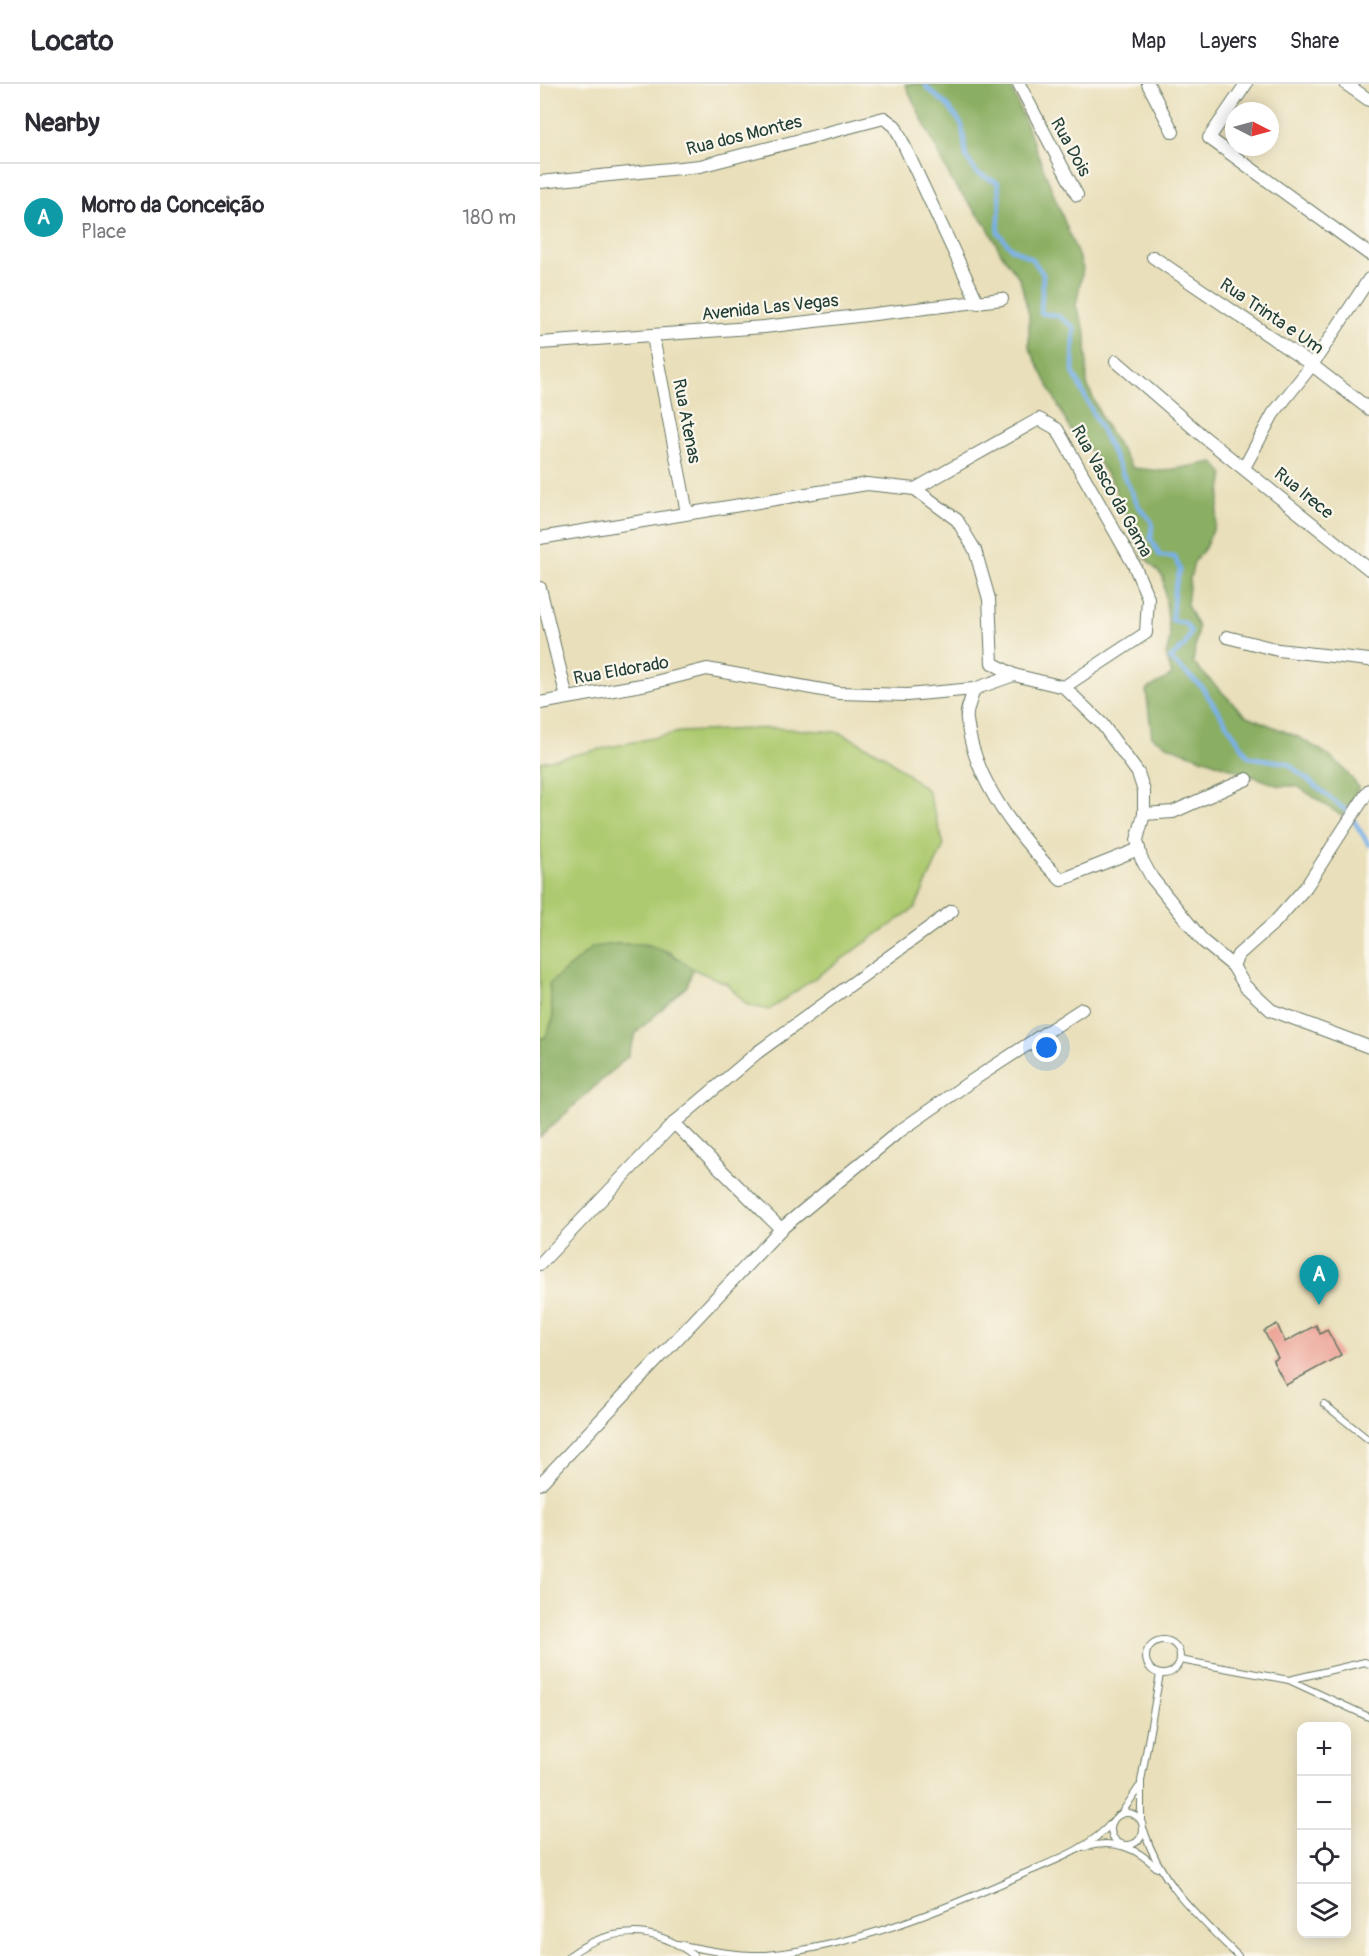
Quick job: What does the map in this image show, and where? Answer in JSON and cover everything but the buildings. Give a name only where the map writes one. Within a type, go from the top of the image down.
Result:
[{"type":"street","name":"Rua Dois","points":[[1018,84],[1077,195]]},
{"type":"street","points":[[1148,84],[1173,132]]},
{"type":"street","points":[[1246,84],[1209,138],[1369,254]]},
{"type":"street","points":[[1346,84],[1369,100]]},
{"type":"street","name":"Rua dos Montes","points":[[540,182],[700,166],[884,118],[895,126],[978,303]]},
{"type":"street","name":"Rua Trinta e Um","points":[[1153,257],[1312,365],[1369,409]]},
{"type":"street","points":[[1244,468],[1273,414],[1312,365],[1369,279]]},
{"type":"street","name":"Avenida Las Vegas","points":[[540,343],[652,337],[1002,299]]},
{"type":"street","name":"Rua Atenas","points":[[652,337],[687,513]]},
{"type":"street","name":"Rua Irece","points":[[1116,361],[1369,569]]},
{"type":"street","name":"Rua Vasco da Gama","points":[[915,489],[1039,419],[1057,429],[1134,565],[1148,598],[1146,633],[1064,687]]},
{"type":"street","points":[[540,538],[867,484],[915,489],[957,520],[975,550],[989,599],[992,663],[1014,675],[1064,687],[1102,724],[1138,773],[1144,791],[1144,814],[1137,840],[1139,849],[1152,878],[1204,942],[1233,966],[1245,986],[1270,1010],[1369,1047]]},
{"type":"street","points":[[540,588],[567,698]]},
{"type":"street","points":[[1227,637],[1278,650],[1369,660]]},
{"type":"street","name":"Rua Eldorado","points":[[540,703],[658,682],[707,669],[839,693],[907,695],[974,689]]},
{"type":"street","points":[[1014,675],[974,689],[966,718],[986,782],[1009,820],[1061,880],[1139,849]]},
{"type":"street","points":[[1144,814],[1173,812],[1247,779]]},
{"type":"street","points":[[1233,966],[1238,955],[1275,922],[1306,887],[1369,790]]},
{"type":"street","points":[[540,1264],[674,1123],[758,1052],[952,911]]},
{"type":"street","points":[[540,1484],[781,1229],[897,1133],[1082,1009]]},
{"type":"street","points":[[674,1123],[781,1229]]},
{"type":"lane","points":[[1324,1404],[1369,1440]]},
{"type":"lane","points":[[1157,1641],[1171,1642],[1180,1653],[1180,1660],[1172,1672],[1160,1674],[1147,1665],[1147,1651],[1151,1644],[1157,1641]]},
{"type":"lane","points":[[1180,1660],[1289,1680],[1369,1717]]},
{"type":"lane","points":[[1289,1680],[1365,1662],[1369,1664]]},
{"type":"lane","points":[[1160,1674],[1141,1781],[1141,1820],[1161,1873]]},
{"type":"lane","points":[[569,1956],[598,1938],[615,1933],[651,1934],[677,1944],[754,1956],[837,1942],[907,1921],[973,1897],[1080,1848],[1103,1832],[1121,1814],[1141,1781]]},
{"type":"lane","points":[[1121,1814],[1134,1814],[1141,1820]]},
{"type":"lane","points":[[1113,1821],[1113,1838],[1121,1845],[1144,1856],[1178,1895],[1238,1956]]},
{"type":"lane","points":[[1080,1848],[1099,1844],[1136,1843],[1144,1830]]},
{"type":"lane","points":[[677,1944],[694,1956]]},
{"type":"green space","points":[[905,84],[1010,84],[1083,268],[1076,306],[1086,332],[1087,384],[1104,423],[1133,468],[1163,471],[1213,462],[1224,474],[1215,525],[1205,548],[1194,562],[1190,579],[1187,605],[1198,627],[1193,663],[1245,715],[1298,737],[1324,752],[1341,766],[1359,787],[1342,816],[1297,786],[1280,786],[1171,747],[1152,737],[1146,690],[1172,675],[1166,655],[1170,638],[1163,577],[1142,554],[1112,482],[1092,453],[1070,429],[1029,347],[1029,315],[1020,279],[1001,253],[987,226],[953,183]]},
{"type":"green space","points":[[773,728],[839,732],[885,756],[928,791],[944,845],[915,908],[769,1010],[747,1005],[727,984],[693,969],[669,952],[646,944],[616,944],[593,948],[549,984],[553,1019],[545,1038],[540,1038],[540,762],[680,732]]},
{"type":"green space","points":[[617,944],[649,946],[674,956],[693,969],[687,986],[636,1033],[628,1056],[540,1137],[540,1038],[545,1038],[553,1019],[549,984],[593,947]]},
{"type":"waterway","points":[[926,84],[927,88],[948,106],[962,125],[966,157],[977,173],[998,183],[1000,205],[998,232],[1011,248],[1032,259],[1043,274],[1041,313],[1058,316],[1074,327],[1073,372],[1139,507],[1152,522],[1151,539],[1160,556],[1175,557],[1180,570],[1174,591],[1172,620],[1185,623],[1191,632],[1185,645],[1170,659],[1201,686],[1249,757],[1287,763],[1349,813],[1369,845]]},
{"type":"place","name":"Morro da Conceição","points":[[1319,1305]]}]
